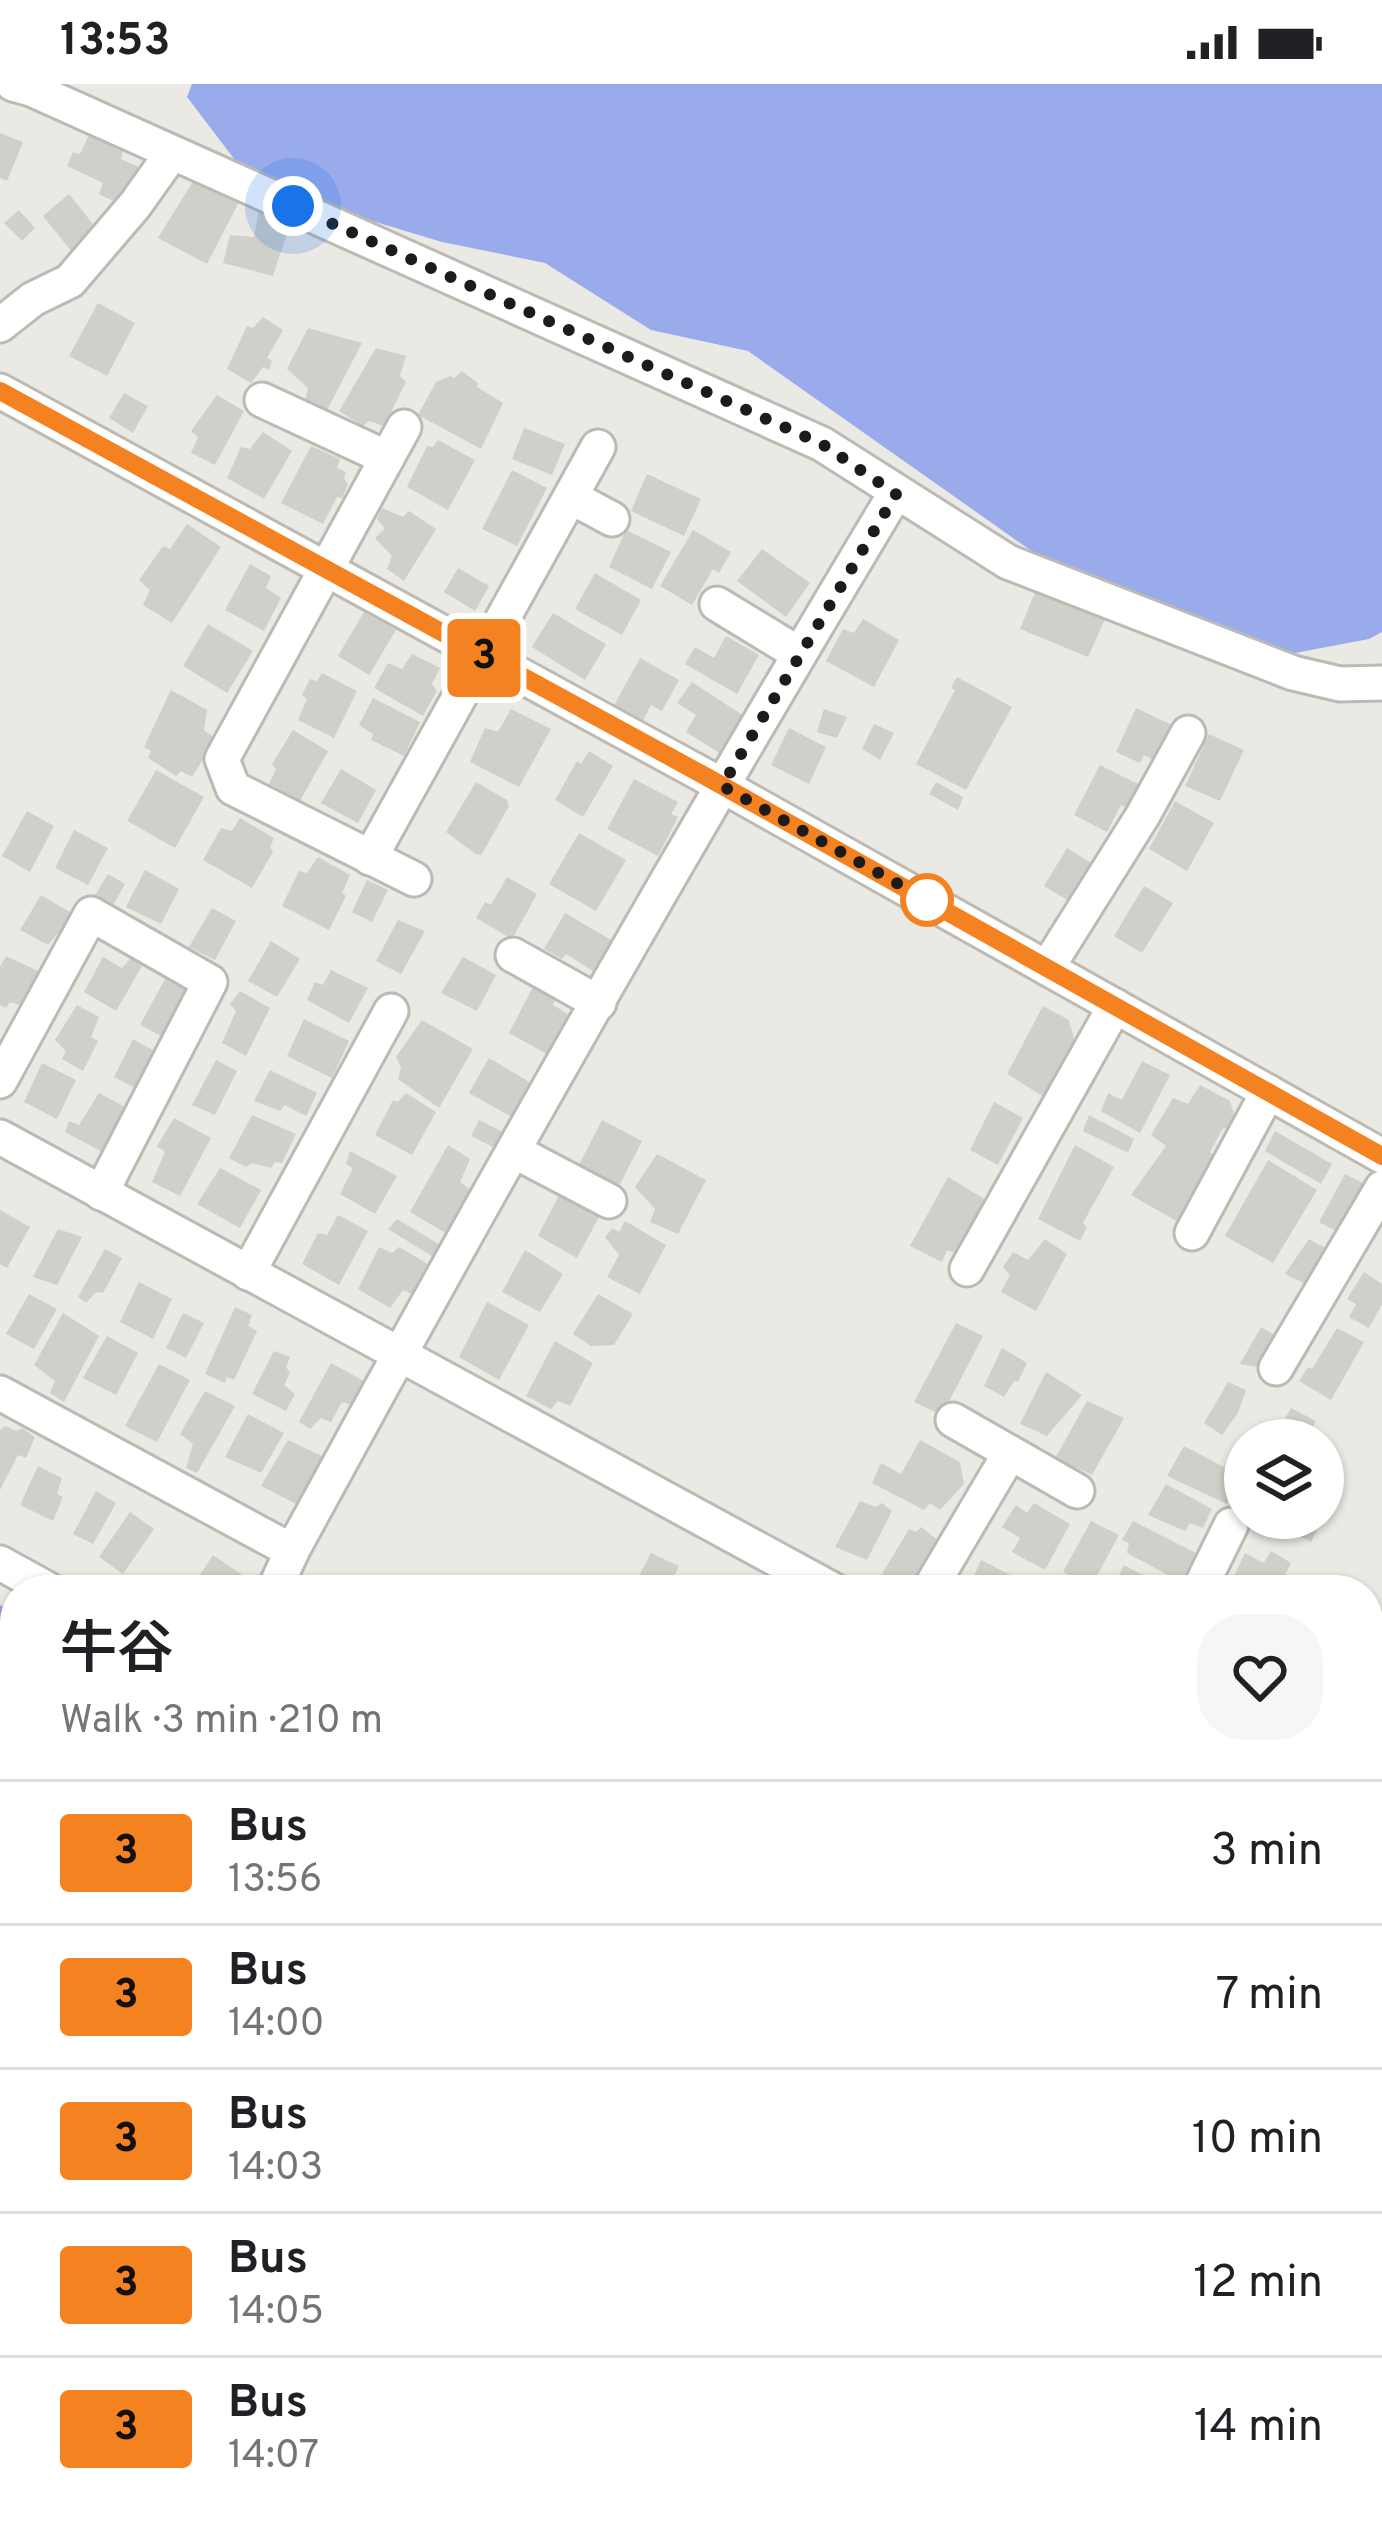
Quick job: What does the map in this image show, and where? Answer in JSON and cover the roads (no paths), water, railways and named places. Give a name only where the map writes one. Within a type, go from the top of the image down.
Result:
[{"type":"street","points":[[13,84],[822,444],[1008,562],[1324,680],[1382,683]]},
{"type":"street","points":[[0,325],[33,299],[70,281],[172,153]]},
{"type":"street","points":[[0,391],[722,786],[1382,1156]]},
{"type":"street","points":[[262,400],[387,458]]},
{"type":"street","points":[[404,428],[222,760],[233,788],[414,879]]},
{"type":"street","points":[[370,858],[598,447]]},
{"type":"street","points":[[281,1575],[514,1151],[722,786],[896,494]]},
{"type":"street","points":[[571,497],[612,519]]},
{"type":"street","points":[[717,604],[799,654]]},
{"type":"street","points":[[1047,968],[1143,815],[1188,733]]},
{"type":"street","points":[[0,1081],[91,914],[210,982],[101,1192]]},
{"type":"street","points":[[513,955],[599,1003]]},
{"type":"street","points":[[967,1269],[1115,1006]]},
{"type":"street","points":[[248,1273],[391,1011]]},
{"type":"street","points":[[1192,1233],[1268,1092]]},
{"type":"street","points":[[0,1137],[806,1575]]},
{"type":"street","points":[[514,1151],[608,1202]]},
{"type":"street","points":[[1276,1368],[1382,1188]]},
{"type":"street","points":[[0,1393],[292,1552]]},
{"type":"street","points":[[952,1420],[1077,1491]]},
{"type":"street","points":[[938,1575],[1010,1453]]},
{"type":"street","points":[[1206,1575],[1224,1539]]}]
